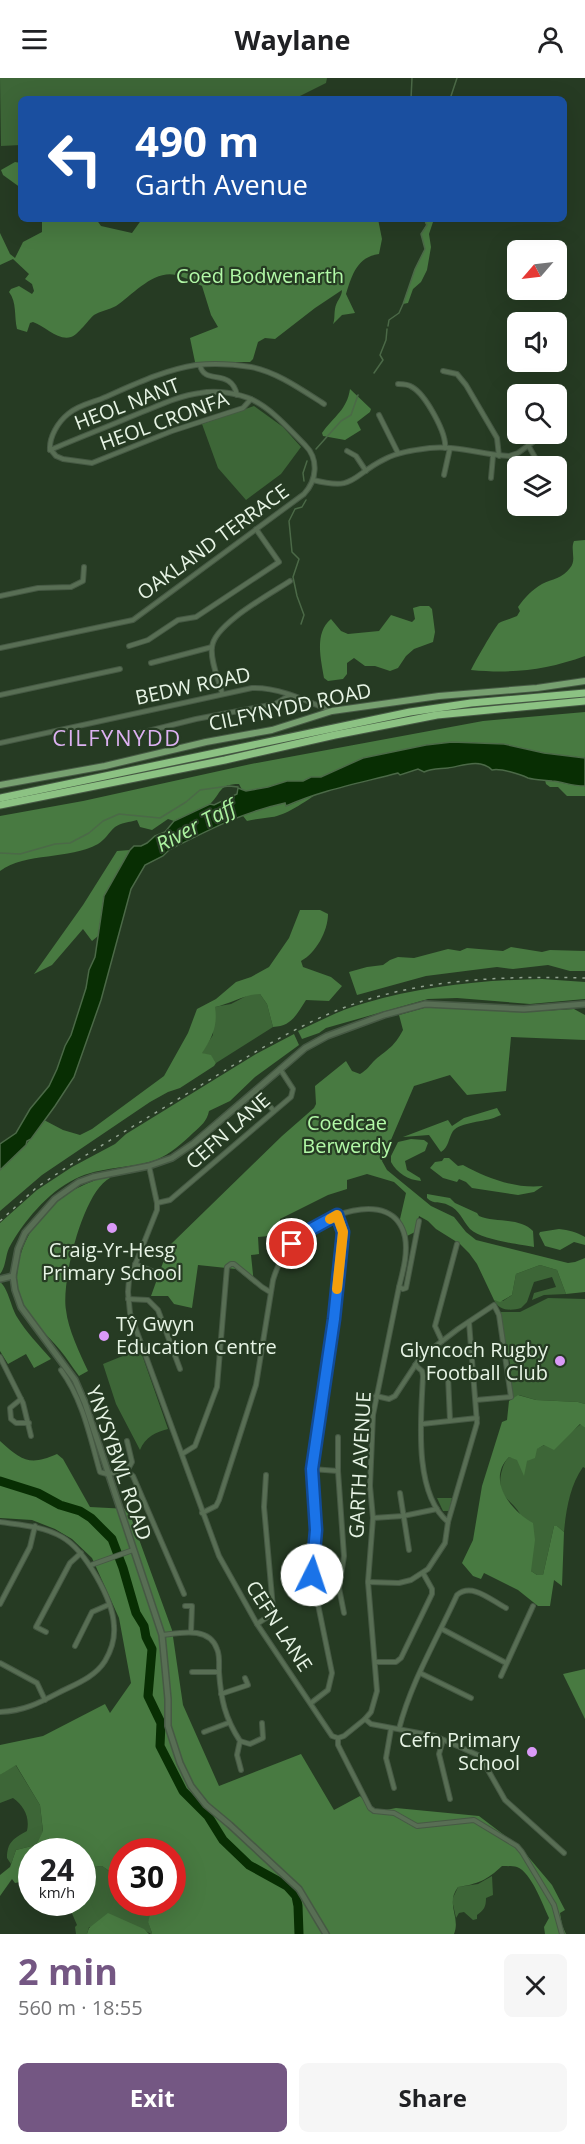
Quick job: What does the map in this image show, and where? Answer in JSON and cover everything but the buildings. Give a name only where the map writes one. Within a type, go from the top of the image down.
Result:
[{"type":"highway","points":[[0,798],[410,712],[471,703],[585,693]]},
{"type":"highway","points":[[0,805],[437,715],[585,701]]},
{"type":"main road","name":"CILFYNYDD ROAD","points":[[0,785],[105,766],[206,742],[272,730],[332,711],[411,699],[537,688],[585,681]]},
{"type":"main road","name":"YNYSYBWL ROAD","points":[[326,1934],[299,1889],[206,1805],[191,1786],[176,1754],[168,1726],[162,1635],[155,1610],[107,1474],[85,1403],[75,1380],[21,1307],[13,1276],[18,1250],[25,1233],[55,1199],[79,1182],[150,1166],[172,1158],[194,1143],[279,1068],[305,1048],[327,1036],[384,1015],[424,1004],[524,1009],[585,1004]]},
{"type":"main road","points":[[0,1279],[13,1276]]},
{"type":"street","points":[[200,365],[206,376],[230,380],[235,386],[237,395]]},
{"type":"street","points":[[50,450],[50,442],[61,420],[74,410],[160,375],[200,365],[254,368],[290,383],[324,404]]},
{"type":"street","points":[[443,371],[457,374],[466,385],[497,438],[499,456]]},
{"type":"street","points":[[398,384],[410,385],[423,398],[444,435],[445,447]]},
{"type":"street","name":"HEOL NANT","points":[[50,450],[188,395],[214,392],[251,399]]},
{"type":"street","name":"HEOL CRONFA","points":[[50,450],[63,459],[92,463],[172,431],[243,408],[251,399]]},
{"type":"street","name":"OAKLAND TERRACE","points":[[0,648],[133,620],[304,494],[313,480],[314,463],[308,448],[265,407],[251,399]]},
{"type":"street","points":[[379,415],[398,453]]},
{"type":"street","points":[[313,480],[341,485],[398,453],[445,447],[499,456],[513,455],[528,445],[534,456]]},
{"type":"street","points":[[444,475],[450,448]]},
{"type":"street","points":[[347,451],[356,456],[366,471]]},
{"type":"street","points":[[491,478],[493,456]]},
{"type":"street","points":[[129,645],[148,640],[178,620],[196,617],[279,562],[256,529]]},
{"type":"street","points":[[0,596],[39,588],[70,587],[83,581],[84,567]]},
{"type":"street","points":[[222,693],[212,647],[213,641],[221,630],[291,581]]},
{"type":"street","points":[[151,663],[212,647]]},
{"type":"street","points":[[0,695],[120,669]]},
{"type":"street","name":"BEDW ROAD","points":[[0,742],[222,693],[263,687],[332,711]]},
{"type":"street","points":[[140,733],[186,721],[275,704],[291,695]]},
{"type":"street","name":"CEFN LANE","points":[[157,1203],[170,1200],[291,1097],[293,1089],[279,1068]]},
{"type":"street","points":[[255,1090],[274,1111]]},
{"type":"street","name":"CEFN LANE","points":[[150,1166],[157,1203],[155,1215],[129,1280],[130,1312],[219,1556],[257,1624],[332,1736],[338,1738],[338,1745],[370,1808],[374,1812],[394,1813],[417,1826],[474,1820],[517,1846],[554,1905],[562,1934]]},
{"type":"street","points":[[202,1513],[218,1504],[256,1385],[270,1292],[277,1268],[292,1244],[304,1233],[337,1215],[362,1208],[384,1211],[398,1224],[405,1239],[406,1256],[399,1287]]},
{"type":"street","points":[[311,1703],[328,1690],[332,1673],[312,1575],[316,1530],[312,1469],[338,1286],[343,1232],[337,1215]]},
{"type":"street","name":"GARTH AVENUE","points":[[365,1719],[371,1712],[377,1691],[368,1582],[373,1518],[370,1476],[376,1396],[399,1287],[406,1288],[419,1221]]},
{"type":"street","points":[[441,1341],[435,1326],[457,1244]]},
{"type":"street","points":[[182,1454],[195,1446],[217,1387],[227,1267],[231,1263],[234,1264],[270,1292]]},
{"type":"street","points":[[135,1264],[152,1271]]},
{"type":"street","points":[[128,1299],[148,1300],[158,1310],[180,1369]]},
{"type":"street","points":[[376,1396],[389,1399],[395,1396],[420,1359],[441,1341],[494,1305],[499,1315],[511,1397],[476,1400]]},
{"type":"street","points":[[368,1582],[405,1582],[423,1573],[443,1549],[448,1522],[476,1429],[476,1400],[469,1322]]},
{"type":"street","points":[[0,1357],[21,1399],[31,1436]]},
{"type":"street","points":[[415,1365],[422,1371],[423,1376],[421,1463],[425,1480],[437,1509],[448,1522]]},
{"type":"street","points":[[61,1370],[81,1405],[100,1472],[107,1474],[127,1471],[133,1476],[184,1594]]},
{"type":"street","points":[[448,1376],[450,1421]]},
{"type":"street","points":[[21,1399],[10,1408],[11,1419],[16,1423],[29,1424]]},
{"type":"street","points":[[422,1424],[477,1418]]},
{"type":"street","points":[[338,1437],[344,1556],[339,1588],[344,1613]]},
{"type":"street","points":[[127,1441],[132,1462],[127,1471]]},
{"type":"street","points":[[312,1469],[338,1471]]},
{"type":"street","points":[[257,1624],[270,1616],[273,1608],[264,1508],[266,1475]]},
{"type":"street","points":[[400,1493],[409,1550]]},
{"type":"street","points":[[373,1518],[403,1516],[437,1509]]},
{"type":"street","points":[[0,1522],[34,1526],[60,1536],[81,1552],[91,1565],[114,1625],[112,1648],[104,1663],[91,1676],[26,1709],[0,1712]]},
{"type":"street","points":[[0,1604],[30,1547],[34,1526]]},
{"type":"street","points":[[91,1565],[133,1550]]},
{"type":"street","points":[[46,1632],[36,1627],[70,1563],[81,1552]]},
{"type":"street","points":[[375,1662],[396,1662],[400,1658],[432,1594],[432,1589],[423,1573]]},
{"type":"street","points":[[399,1729],[403,1713],[420,1673],[457,1595],[465,1590],[472,1590],[506,1608]]},
{"type":"street","points":[[75,1646],[92,1612],[108,1605]]},
{"type":"street","points":[[185,1606],[192,1606],[191,1632]]},
{"type":"street","points":[[501,1676],[533,1606]]},
{"type":"street","points":[[442,1629],[506,1663]]},
{"type":"street","points":[[162,1635],[191,1632],[206,1636],[214,1642],[218,1650],[221,1694],[228,1723],[240,1741],[250,1744],[263,1738],[262,1723]]},
{"type":"street","points":[[0,1663],[37,1683],[45,1700]]},
{"type":"street","points":[[195,1670],[219,1672]]},
{"type":"street","points":[[420,1673],[471,1698]]},
{"type":"street","points":[[221,1694],[248,1685],[245,1678]]},
{"type":"street","points":[[338,1738],[344,1736],[365,1719],[371,1724],[444,1740],[480,1756],[505,1800],[564,1853]]},
{"type":"street","points":[[206,1730],[228,1723]]},
{"type":"street","points":[[392,1728],[386,1758],[394,1788]]},
{"type":"street","points":[[444,1740],[438,1755],[450,1799]]},
{"type":"street","points":[[240,1741],[237,1755],[241,1770]]},
{"type":"shaded area","points":[[0,78],[327,78],[326,83],[300,96],[18,96],[18,145],[1,146]]},
{"type":"shaded area","points":[[254,406],[283,427],[301,447],[281,474],[246,500],[218,468],[202,424]]},
{"type":"shaded area","points":[[250,994],[260,994],[267,1004],[273,1027],[216,1063],[211,1056],[201,1053],[213,1035],[214,1007],[231,1004]]},
{"type":"shaded area","points":[[540,1265],[557,1270],[566,1294],[544,1295],[532,1300],[534,1293],[556,1287],[552,1277],[534,1282],[527,1302],[521,1308],[506,1309],[496,1304],[494,1300],[503,1301],[512,1295],[516,1274]]},
{"type":"shaded area","points":[[548,1298],[585,1299],[585,1404],[536,1400],[519,1395],[513,1399],[510,1363],[499,1312],[520,1312]]},
{"type":"shaded area","points":[[140,1349],[168,1429],[151,1436],[140,1450],[116,1404],[103,1364]]},
{"type":"shaded area","points":[[581,1424],[585,1428],[585,1468],[583,1467],[572,1490],[564,1532],[554,1526],[543,1575],[537,1575],[531,1571],[522,1519],[501,1489],[502,1469],[509,1457],[527,1461],[536,1449],[570,1433]]},
{"type":"shaded area","points":[[437,1498],[452,1498],[449,1511],[443,1511]]},
{"type":"shaded area","points":[[15,1764],[40,1805],[43,1832],[40,1838],[18,1838],[18,1850],[11,1864],[7,1858],[10,1844],[27,1831],[28,1821],[23,1808],[13,1798],[0,1803],[0,1775]]},
{"type":"shaded area","points":[[102,1866],[108,1870],[108,1916],[155,1916],[148,1921],[151,1934],[136,1926],[89,1927],[87,1934],[76,1934],[77,1925],[73,1916],[96,1916],[96,1867]]},
{"type":"shaded area","points":[[492,1876],[493,1895],[486,1898],[485,1906],[477,1915],[477,1919],[473,1920],[464,1912],[459,1913],[456,1918],[452,1900],[458,1887],[478,1884]]},
{"type":"green space","points":[[18,162],[18,186],[3,175],[1,170]]},
{"type":"green space","name":"Coed Bodwenarth","points":[[42,222],[98,222],[101,226],[132,233],[140,222],[379,222],[382,239],[379,254],[360,263],[351,280],[346,294],[355,313],[342,315],[333,324],[342,290],[275,339],[265,338],[258,342],[250,362],[195,362],[190,338],[218,327],[211,315],[202,286],[176,275],[168,274],[151,280],[116,306],[94,315],[71,337],[61,337],[33,322],[30,323],[27,332],[17,329],[14,305],[9,292],[19,286],[32,294],[34,291],[32,284],[25,279],[29,274],[13,259],[0,265],[0,233],[10,254],[15,258],[23,242],[42,232]]},
{"type":"green space","points":[[425,222],[433,222],[429,234],[431,247],[427,270],[421,282],[413,289],[408,303],[403,304],[415,269],[425,249],[421,234],[426,225]]},
{"type":"green space","points":[[350,389],[371,409],[357,422],[361,430],[345,440],[323,436],[322,433],[346,402]]},
{"type":"green space","points":[[585,540],[585,656],[557,665],[529,670],[471,670],[499,623],[517,616],[520,611],[518,607],[526,597],[542,584],[567,571],[573,562],[574,541]]},
{"type":"green space","points":[[429,606],[432,609],[435,632],[433,642],[414,649],[398,668],[390,671],[375,666],[365,666],[354,658],[347,663],[347,674],[343,679],[328,681],[324,678],[320,647],[322,631],[331,619],[341,631],[348,634],[379,631],[391,615],[412,622],[415,619],[413,608]]},
{"type":"green space","points":[[585,712],[585,758],[544,753],[504,744],[452,742],[363,758],[321,777],[311,777],[303,781],[287,781],[246,791],[242,790],[239,784],[232,784],[224,787],[210,804],[174,821],[168,819],[152,830],[140,827],[137,820],[120,824],[100,842],[87,849],[22,861],[0,871],[0,816],[83,801],[251,764],[483,721]]},
{"type":"green space","points":[[545,780],[585,786],[585,796],[567,796],[558,787],[550,787]]},
{"type":"green space","points":[[316,794],[295,808],[277,816],[247,821],[243,816],[234,817],[260,808],[285,803],[287,806]]},
{"type":"green space","points":[[130,850],[104,896],[98,936],[92,941],[83,929],[52,965],[34,974],[83,905],[117,851]]},
{"type":"green space","points":[[300,910],[320,910],[328,914],[320,941],[312,953],[301,961],[303,967],[331,977],[342,986],[329,1001],[306,1000],[289,1022],[273,1027],[267,1004],[260,994],[215,1007],[216,1020],[213,1032],[202,1053],[211,1055],[216,1063],[214,1066],[180,1088],[150,1102],[42,1175],[0,1211],[0,1170],[26,1145],[44,1120],[63,1130],[80,1135],[92,1129],[164,1076],[188,1033],[197,1009],[216,999],[236,982],[269,967],[289,938]]},
{"type":"green space","points":[[511,947],[542,952],[550,950],[585,951],[585,971],[570,971],[548,965],[513,969],[497,967],[426,976],[357,995],[349,972],[383,965],[398,957],[414,958],[448,949],[503,951]]},
{"type":"green space","points":[[542,979],[585,982],[585,999],[530,1004],[457,998],[428,999],[326,1028],[302,1039],[298,1031],[356,1006],[409,992],[475,983]]},
{"type":"green space","name":"Coedcae Berwerdy","points":[[464,1007],[524,1012],[574,1009],[585,1015],[585,1040],[511,1037],[506,1091],[467,1095],[450,1075],[414,1086],[382,1161],[387,1170],[431,1206],[454,1217],[476,1240],[568,1263],[585,1258],[585,1292],[566,1294],[557,1270],[540,1265],[516,1274],[512,1295],[500,1302],[494,1300],[477,1264],[460,1244],[419,1216],[415,1232],[407,1236],[400,1219],[406,1193],[394,1182],[367,1174],[347,1180],[347,1189],[328,1195],[280,1219],[281,1235],[258,1237],[259,1254],[251,1255],[254,1284],[236,1269],[198,1265],[192,1308],[174,1304],[168,1296],[151,1296],[169,1246],[314,1108],[316,1104],[315,1086],[346,1061],[352,1071],[360,1074],[365,1071],[400,1036],[403,1030],[399,1015],[424,1008]]},
{"type":"green space","points":[[294,1034],[299,1045],[255,1077],[230,1101],[209,1111],[201,1126],[171,1151],[146,1163],[85,1175],[55,1192],[21,1228],[9,1248],[0,1274],[0,1223],[37,1190],[72,1167],[115,1144],[126,1134],[256,1054]]},
{"type":"green space","points":[[497,1108],[501,1115],[456,1128],[446,1148],[441,1152],[429,1135],[403,1137],[448,1120],[452,1126],[464,1118]]},
{"type":"green space","points":[[411,1139],[424,1140],[428,1143],[425,1151],[405,1161],[407,1170],[421,1181],[403,1175],[391,1162],[391,1156],[398,1142]]},
{"type":"green space","points":[[444,1158],[449,1158],[458,1166],[463,1165],[502,1182],[522,1186],[543,1186],[534,1192],[518,1195],[472,1188],[459,1179],[457,1182],[443,1178],[430,1168],[435,1162],[442,1161]]},
{"type":"green space","points":[[105,1176],[110,1178],[100,1186],[83,1218],[67,1279],[65,1297],[67,1317],[88,1371],[79,1376],[63,1353],[25,1311],[18,1290],[17,1276],[23,1248],[37,1222],[46,1211],[68,1193]]},
{"type":"green space","points":[[427,1194],[450,1198],[455,1203],[485,1218],[514,1222],[528,1227],[533,1231],[534,1247],[500,1241],[476,1233],[452,1207],[430,1200]]},
{"type":"green space","points":[[559,1229],[585,1237],[585,1245],[574,1242],[560,1250],[545,1246],[540,1232]]},
{"type":"green space","points":[[0,1282],[21,1323],[51,1359],[34,1368],[26,1354],[8,1364],[0,1351]]},
{"type":"green space","points":[[518,1395],[536,1400],[585,1404],[585,1428],[580,1424],[554,1450],[544,1445],[537,1449],[535,1458],[527,1461],[524,1476],[517,1460],[509,1457],[500,1475],[504,1494],[510,1503],[533,1523],[535,1540],[531,1571],[537,1575],[543,1575],[554,1526],[564,1532],[562,1586],[554,1580],[550,1606],[538,1606],[518,1590],[484,1573],[481,1579],[473,1576],[462,1563],[473,1540],[482,1486],[502,1422],[507,1420],[509,1401]]},
{"type":"green space","points":[[0,1441],[14,1453],[27,1459],[40,1460],[57,1454],[63,1459],[90,1507],[128,1509],[172,1630],[183,1705],[219,1786],[301,1754],[334,1810],[360,1796],[376,1812],[396,1808],[479,1816],[520,1847],[552,1885],[565,1910],[560,1913],[566,1934],[545,1934],[544,1927],[549,1918],[532,1882],[517,1867],[502,1866],[482,1881],[458,1887],[453,1899],[456,1922],[454,1934],[151,1934],[148,1922],[150,1916],[186,1916],[186,1838],[108,1838],[108,1870],[102,1866],[96,1867],[96,1838],[40,1838],[43,1831],[40,1805],[16,1765],[0,1775],[0,1745],[43,1736],[105,1704],[110,1713],[131,1683],[119,1618],[92,1558],[72,1539],[55,1529],[32,1520],[0,1518]]},
{"type":"green space","points":[[585,1669],[585,1719],[563,1674]]},
{"type":"green space","points":[[18,1850],[18,1882],[15,1883],[12,1879],[0,1896],[0,1875],[10,1867]]},
{"type":"green space","points":[[108,1913],[108,1916],[115,1916],[144,1929],[149,1934],[87,1934],[89,1928]]},
{"type":"water","name":"River Taff","points":[[452,742],[504,744],[544,753],[585,758],[585,786],[531,779],[510,772],[492,770],[482,764],[424,772],[418,769],[327,791],[286,806],[285,803],[254,812],[169,850],[163,856],[145,865],[131,889],[101,1000],[74,1077],[31,1139],[0,1170],[0,1144],[16,1133],[30,1109],[49,1086],[57,1069],[71,1035],[86,988],[89,970],[95,957],[104,896],[134,846],[141,846],[165,832],[174,821],[237,794],[238,788],[246,791],[287,781],[303,781],[311,777],[321,777],[363,758]]},
{"type":"waterway","points":[[411,96],[412,78]]},
{"type":"waterway","points":[[451,96],[457,78]]},
{"type":"waterway","points":[[388,326],[389,320],[399,313],[425,249],[421,234],[427,225],[426,222]]},
{"type":"waterway","points":[[374,373],[383,360],[380,355],[386,340],[387,329]]},
{"type":"waterway","points":[[316,449],[341,421],[351,415],[358,395]]},
{"type":"waterway","points":[[304,481],[303,473],[307,461]]},
{"type":"waterway","points":[[301,624],[304,615],[293,577],[299,559],[292,552],[289,521],[295,509],[302,507],[306,500]]},
{"type":"waterway","name":"River Taff","points":[[0,853],[20,854],[55,844],[70,843],[89,833],[103,821],[119,814],[160,818],[186,802],[200,790],[238,787]]},
{"type":"waterway","points":[[0,1481],[38,1493],[60,1505],[80,1511],[91,1518],[112,1539],[136,1613],[144,1626],[152,1649],[148,1696],[161,1723],[160,1746],[183,1791],[208,1816],[223,1840],[249,1865],[287,1886],[296,1896],[299,1934]]},
{"type":"railway","points":[[0,1221],[36,1188],[64,1169],[249,1056],[328,1014],[396,992],[449,983],[530,977],[585,978]]},
{"type":"slow traffic","points":[[330,1219],[337,1215],[343,1232],[337,1289]]},
{"type":"place","name":"Craig-Yr-Hesg Primary School","points":[[112,1228]]},
{"type":"place","name":"Tŷ Gwyn Education Centre","points":[[104,1336]]},
{"type":"place","name":"Glyncoch Rugby Football Club","points":[[560,1361]]},
{"type":"place","name":"Cefn Primary School","points":[[532,1752]]},
{"type":"district","name":"CILFYNYDD","points":[[117,738]]},
{"type":"route","points":[[292,1244],[304,1233],[337,1215],[343,1232],[334,1319],[312,1469],[316,1530],[312,1575]]}]
